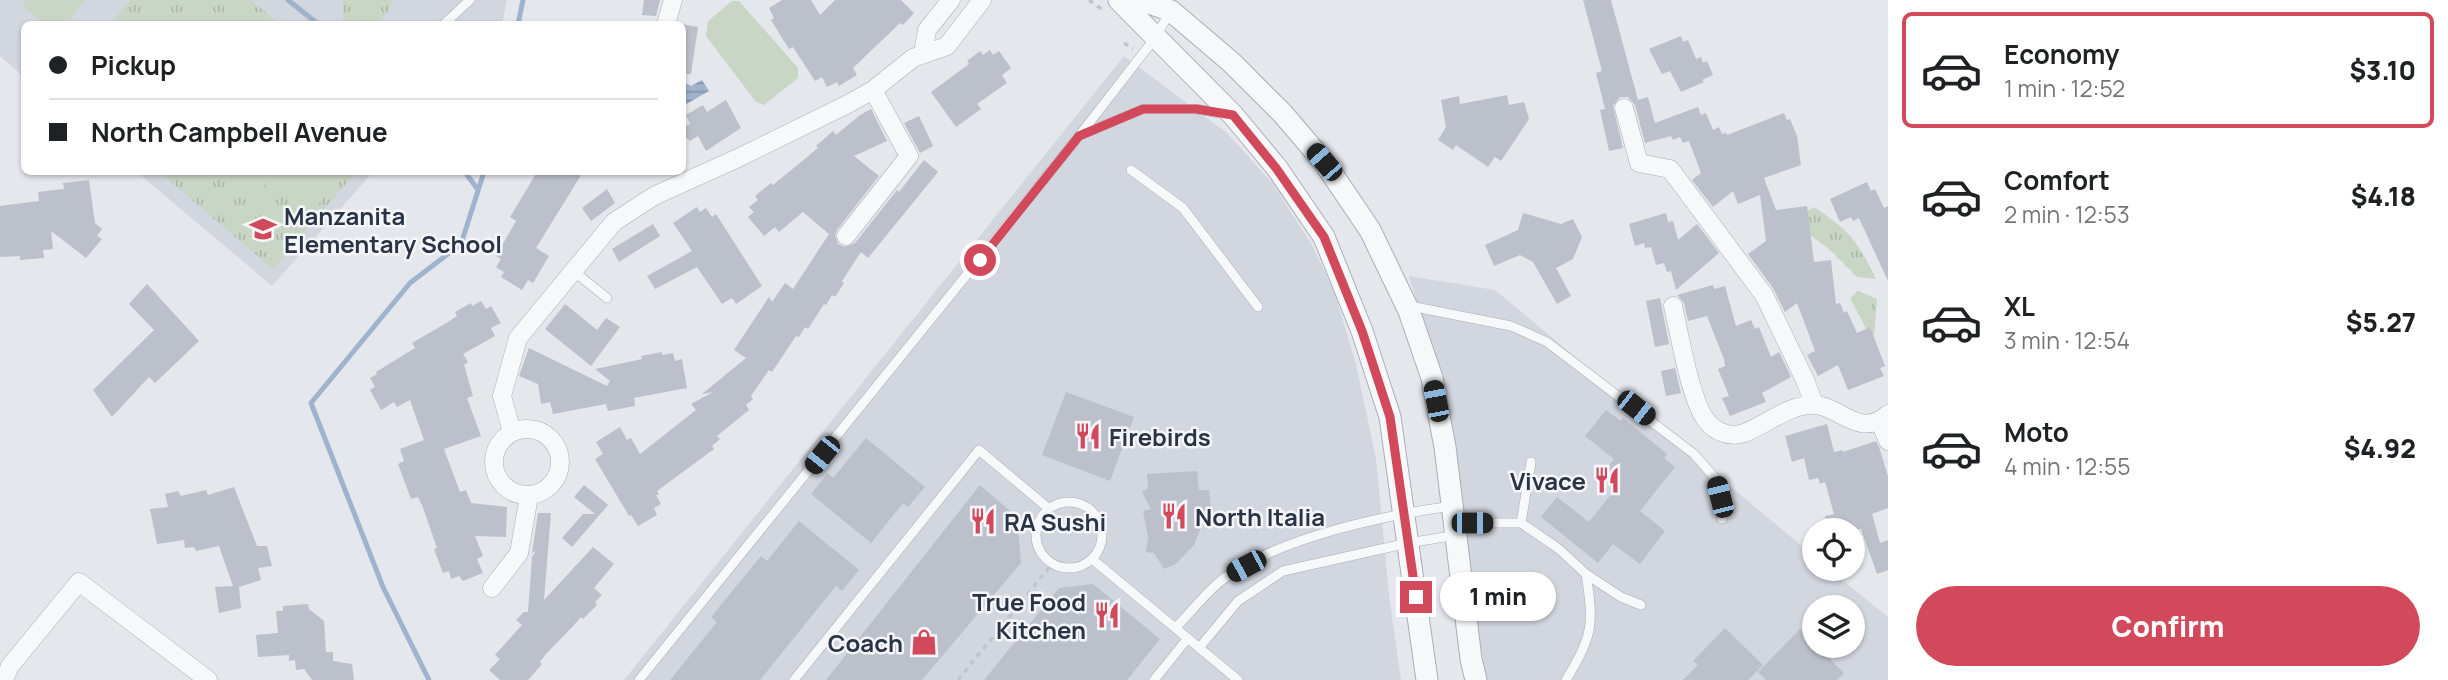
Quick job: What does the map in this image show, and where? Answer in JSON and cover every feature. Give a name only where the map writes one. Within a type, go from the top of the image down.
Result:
[{"type":"street","points":[[667,21],[673,0]]},
{"type":"street","points":[[923,54],[927,30],[951,0]]},
{"type":"street","points":[[686,174],[738,158],[873,90],[914,58],[947,46],[982,0]]},
{"type":"street","points":[[1119,0],[1233,115],[1276,168],[1324,237],[1362,331],[1390,417],[1427,680]]},
{"type":"street","points":[[1141,0],[1171,11],[1231,62],[1283,114],[1324,162],[1368,226],[1406,305],[1432,377],[1476,680]]},
{"type":"street","points":[[846,236],[909,156],[873,90]]},
{"type":"street","points":[[1624,108],[1639,163],[1670,169],[1764,295],[1814,404]]},
{"type":"street","points":[[512,432],[502,396],[518,338],[614,222],[653,196],[669,179]]},
{"type":"street","points":[[1673,306],[1695,396],[1705,420],[1721,434],[1741,434],[1800,406],[1814,404],[1848,419],[1866,423],[1884,418],[1888,441]]},
{"type":"street","points":[[534,429],[552,441],[558,450],[559,472],[546,489],[529,496],[517,495],[507,490],[499,481],[494,471],[493,459],[496,448],[512,432],[534,429]]},
{"type":"street","points":[[492,588],[519,553],[529,496]]},
{"type":"street","points":[[4,680],[10,666],[79,582],[208,680]]},
{"type":"lane","points":[[447,21],[470,0]]},
{"type":"lane","points":[[639,680],[1079,136],[1155,38],[1171,11]]},
{"type":"lane","points":[[1079,136],[1143,109],[1196,109],[1233,115]]},
{"type":"lane","points":[[1131,170],[1183,208],[1258,307]]},
{"type":"lane","points":[[572,270],[607,298]]},
{"type":"lane","points":[[1406,305],[1511,326],[1547,342],[1695,454],[1715,478],[1722,519]]},
{"type":"lane","points":[[794,680],[979,450],[1048,508]]},
{"type":"lane","points":[[1521,523],[1531,462]]},
{"type":"lane","points":[[1070,501],[1081,503],[1098,517],[1102,539],[1099,550],[1092,559],[1073,568],[1052,564],[1043,557],[1035,537],[1036,526],[1048,508],[1070,501]]},
{"type":"lane","points":[[1176,627],[1228,575],[1282,547],[1403,513],[1455,521],[1521,523],[1559,549],[1586,574],[1621,597],[1641,606]]},
{"type":"lane","points":[[1199,648],[1238,601],[1283,571],[1408,542],[1455,521]]},
{"type":"lane","points":[[1092,559],[1238,680]]},
{"type":"lane","points":[[1566,680],[1588,638],[1592,614],[1586,574]]},
{"type":"lane","points":[[1154,680],[1188,638]]},
{"type":"path","points":[[958,680],[1052,564]]},
{"type":"shaded area","points":[[0,0],[507,0],[503,21],[21,21],[21,74],[0,56]]},
{"type":"shaded area","points":[[1124,56],[1227,133],[1273,184],[1312,245],[1334,291],[1356,364],[1376,459],[1389,595],[1401,680],[624,680]]},
{"type":"shaded area","name":"Manzanita Elementary School","points":[[141,175],[370,175],[272,286]]},
{"type":"shaded area","points":[[1409,276],[1495,290],[1802,546],[1802,581],[1844,581],[1861,595],[1802,595],[1802,658],[1865,658],[1865,598],[1888,617],[1888,680],[1487,680],[1470,584],[1461,487],[1443,391]]},
{"type":"green space","points":[[27,0],[86,0],[68,21],[41,21],[22,6]]},
{"type":"green space","points":[[130,0],[251,0],[276,21],[112,21]]},
{"type":"green space","points":[[343,0],[393,0],[380,21],[343,21]]},
{"type":"green space","points":[[732,1],[739,1],[798,68],[798,78],[764,105],[756,102],[706,36],[708,21]]},
{"type":"green space","name":"Manzanita Elementary School","points":[[163,175],[353,175],[273,269]]},
{"type":"green space","points":[[227,175],[273,175],[255,197]]},
{"type":"green space","points":[[276,175],[343,175],[312,212],[295,201]]},
{"type":"green space","points":[[1814,207],[1851,237],[1876,279],[1857,277],[1828,248],[1810,235],[1807,211]]},
{"type":"green space","points":[[1858,291],[1877,299],[1874,336],[1868,332],[1850,298]]},
{"type":"water","points":[[702,80],[709,91],[686,104],[686,84],[691,86]]},
{"type":"building","points":[[644,0],[660,0],[656,16],[642,15]]},
{"type":"building","points":[[782,0],[811,0],[820,15],[835,0],[901,0],[914,13],[853,68],[857,75],[839,86],[837,82],[827,87],[822,77],[815,81],[793,47],[789,49],[771,20],[774,18],[769,8]]},
{"type":"building","points":[[1583,0],[1611,0],[1638,100],[1648,97],[1655,123],[1698,107],[1701,115],[1706,113],[1713,130],[1719,127],[1722,134],[1727,135],[1784,113],[1787,120],[1790,119],[1797,136],[1801,165],[1764,178],[1776,210],[1807,206],[1814,262],[1831,260],[1836,304],[1840,303],[1844,313],[1847,311],[1857,333],[1870,327],[1885,366],[1880,368],[1884,376],[1848,390],[1838,365],[1818,376],[1807,355],[1815,351],[1797,303],[1785,312],[1773,288],[1748,254],[1766,241],[1760,195],[1738,204],[1733,191],[1713,207],[1692,180],[1701,173],[1689,141],[1683,143],[1680,137],[1673,140],[1671,136],[1645,143],[1635,105],[1628,97],[1620,97],[1613,106],[1623,148],[1609,151],[1600,110],[1605,109],[1596,73],[1602,71]]},
{"type":"building","points":[[686,25],[698,27],[691,74],[686,74]]},
{"type":"building","points":[[1681,36],[1683,42],[1688,40],[1696,59],[1701,57],[1703,63],[1707,61],[1713,75],[1681,92],[1670,71],[1662,74],[1649,49]]},
{"type":"building","points":[[990,50],[993,55],[999,51],[1011,68],[1002,75],[1007,83],[977,104],[981,109],[956,127],[931,92],[969,64],[967,61],[980,51],[983,55]]},
{"type":"building","points":[[1507,95],[1509,105],[1524,102],[1529,119],[1501,161],[1495,157],[1488,167],[1456,145],[1453,150],[1438,140],[1446,127],[1441,100],[1459,96],[1460,104]]},
{"type":"building","points":[[726,100],[741,128],[706,151],[698,136],[690,141],[686,137],[686,126],[690,124],[686,115],[703,105],[707,112]]},
{"type":"building","points":[[871,109],[887,141],[854,156],[879,176],[837,230],[835,235],[838,244],[845,247],[855,243],[924,160],[938,172],[868,258],[861,252],[835,297],[832,295],[826,305],[824,304],[808,329],[805,327],[799,337],[796,336],[772,372],[769,370],[751,396],[753,399],[746,405],[749,410],[717,436],[720,439],[712,446],[714,449],[657,491],[659,495],[656,495],[661,504],[654,508],[657,515],[638,526],[631,515],[629,516],[595,459],[603,454],[596,442],[620,427],[627,440],[631,438],[640,454],[696,410],[691,404],[713,392],[702,394],[746,358],[734,350],[769,297],[772,302],[785,283],[793,289],[829,234],[803,212],[779,232],[775,227],[764,236],[748,217],[754,212],[749,207],[758,200],[755,196],[771,183],[773,185],[818,148],[816,146],[833,131],[836,135]]},
{"type":"building","points":[[919,116],[933,146],[920,153],[904,123]]},
{"type":"building","points":[[535,175],[581,175],[536,248],[549,256],[533,283],[528,280],[522,290],[501,277],[504,272],[496,267],[501,259],[496,256],[516,221],[510,217]]},
{"type":"building","points":[[89,180],[95,223],[102,229],[97,236],[102,239],[86,258],[51,231],[53,249],[43,250],[44,258],[20,260],[20,256],[0,257],[0,206],[39,201],[38,192],[64,189],[63,183]]},
{"type":"building","points":[[1867,182],[1871,191],[1875,189],[1884,208],[1888,206],[1888,281],[1859,218],[1853,221],[1851,217],[1840,222],[1830,199]]},
{"type":"building","points":[[607,189],[615,203],[591,221],[582,208]]},
{"type":"building","points":[[697,207],[700,212],[706,208],[712,217],[716,214],[762,286],[736,304],[732,298],[722,304],[697,267],[655,289],[647,276],[692,251],[673,223]]},
{"type":"building","points":[[1523,213],[1561,224],[1573,219],[1582,237],[1573,259],[1556,268],[1571,296],[1557,304],[1533,262],[1520,255],[1494,266],[1485,245],[1518,230]]},
{"type":"building","points":[[1666,213],[1668,222],[1673,221],[1678,240],[1697,224],[1719,253],[1676,290],[1671,271],[1667,272],[1664,263],[1656,265],[1651,247],[1645,248],[1644,243],[1635,246],[1629,224]]},
{"type":"building","points":[[653,224],[660,236],[619,262],[612,249]]},
{"type":"building","points":[[147,284],[199,341],[155,383],[149,377],[112,417],[93,390],[154,330],[129,304]]},
{"type":"building","points":[[1713,285],[1714,289],[1725,286],[1736,326],[1751,320],[1755,329],[1759,327],[1771,357],[1779,352],[1791,377],[1762,393],[1766,402],[1730,416],[1722,398],[1729,396],[1718,369],[1725,366],[1724,359],[1707,316],[1688,321],[1684,303],[1677,295]]},
{"type":"building","points":[[1660,298],[1669,344],[1655,347],[1646,301]]},
{"type":"building","points":[[481,301],[486,309],[491,306],[501,323],[491,328],[495,336],[463,354],[468,362],[464,365],[473,396],[467,398],[481,436],[444,449],[460,492],[466,490],[471,503],[507,507],[506,537],[475,536],[483,556],[477,559],[483,573],[463,581],[459,576],[451,579],[449,571],[443,573],[422,505],[418,497],[411,499],[398,464],[404,461],[400,449],[424,440],[410,400],[397,407],[394,402],[381,410],[370,390],[375,387],[370,378],[415,348],[412,343],[457,316],[455,312]]},
{"type":"building","points":[[565,304],[597,330],[606,318],[620,327],[591,366],[545,329]]},
{"type":"building","points":[[529,348],[607,386],[610,381],[595,369],[642,359],[641,356],[673,353],[675,361],[682,359],[687,388],[634,398],[635,406],[608,411],[606,404],[553,414],[550,402],[541,404],[538,384],[519,376]]},
{"type":"building","points":[[1675,368],[1681,393],[1666,396],[1661,371]]},
{"type":"building","name":"Firebirds","points":[[1066,392],[1134,417],[1110,481],[1042,455]]},
{"type":"building","points":[[1606,410],[1621,421],[1623,418],[1667,454],[1664,458],[1675,467],[1640,511],[1665,531],[1640,564],[1613,544],[1598,563],[1541,517],[1557,497],[1589,522],[1617,487],[1609,481],[1615,474],[1607,468],[1614,459],[1585,436]]},
{"type":"building","points":[[1827,424],[1834,452],[1843,452],[1876,441],[1888,476],[1888,508],[1872,514],[1880,543],[1888,540],[1888,570],[1877,574],[1865,540],[1865,518],[1826,518],[1834,514],[1825,482],[1820,484],[1818,478],[1809,480],[1804,458],[1792,462],[1785,436]]},
{"type":"building","points":[[866,438],[925,487],[908,507],[903,503],[871,543],[811,494],[828,473],[833,478]]},
{"type":"building","name":"North Italia","points":[[1197,471],[1199,490],[1209,490],[1211,511],[1207,511],[1194,545],[1176,564],[1164,569],[1154,553],[1146,552],[1148,537],[1143,511],[1151,509],[1142,492],[1148,488],[1147,474]]},
{"type":"building","points":[[584,485],[608,505],[572,547],[562,538],[583,514],[595,514],[574,497]]},
{"type":"building","points":[[980,485],[1017,517],[1021,563],[922,680],[826,680]]},
{"type":"building","points":[[234,487],[257,546],[267,546],[272,566],[258,568],[261,580],[239,587],[241,608],[219,613],[215,587],[233,586],[219,546],[196,551],[194,547],[185,548],[184,540],[157,544],[150,509],[168,507],[165,494],[178,491],[181,496],[206,490],[208,495]]},
{"type":"building","points":[[538,513],[551,513],[544,600],[593,547],[614,564],[594,588],[602,595],[595,602],[597,605],[583,619],[581,617],[546,654],[540,662],[542,664],[528,680],[500,680],[489,670],[500,659],[495,655],[522,625],[516,620],[524,612],[528,612]]},
{"type":"building","points":[[799,521],[859,570],[842,591],[836,586],[760,680],[670,680],[717,622],[711,617],[761,556],[767,561]]},
{"type":"building","points":[[1093,584],[1160,639],[1127,680],[984,680],[1059,588]]},
{"type":"building","points":[[308,604],[309,609],[324,621],[326,652],[333,652],[333,661],[352,664],[354,680],[312,680],[304,669],[296,670],[295,660],[289,661],[289,655],[258,657],[256,635],[278,633],[276,611],[283,611],[283,606]]},
{"type":"building","points":[[1725,628],[1763,665],[1748,680],[1683,680],[1698,665],[1693,661]]},
{"type":"building","points":[[1800,629],[1802,658],[1829,658],[1844,673],[1837,680],[1766,680],[1758,672]]},
{"type":"waterway","points":[[288,0],[314,21]]},
{"type":"waterway","points":[[519,21],[523,0]]},
{"type":"waterway","points":[[467,175],[478,190]]},
{"type":"waterway","points":[[429,680],[383,587],[311,403],[410,283],[461,244],[483,175]]},
{"type":"place","name":"Manzanita Elementary School","points":[[263,229]]},
{"type":"place","name":"Firebirds","points":[[1088,436]]},
{"type":"place","name":"Vivace","points":[[1607,480]]},
{"type":"place","name":"North Italia","points":[[1174,516]]},
{"type":"place","name":"RA Sushi","points":[[983,521]]},
{"type":"place","name":"True Food Kitchen","points":[[1107,615]]},
{"type":"place","name":"Coach","points":[[924,642]]},
{"type":"route","points":[[980,260],[1079,136],[1143,109],[1196,109],[1233,115],[1276,168],[1324,237],[1362,331],[1390,417],[1416,597]]}]
